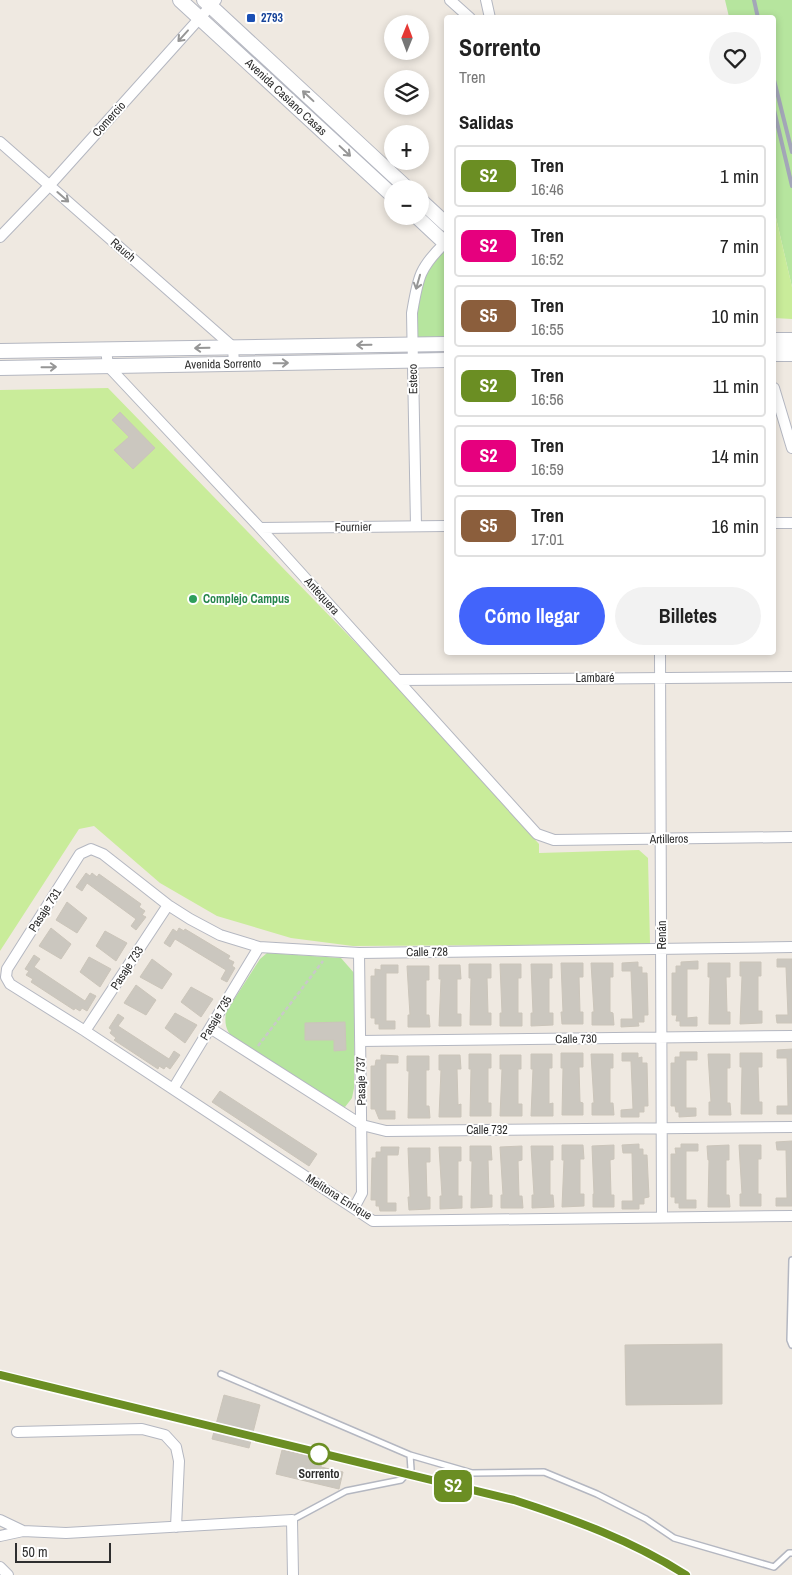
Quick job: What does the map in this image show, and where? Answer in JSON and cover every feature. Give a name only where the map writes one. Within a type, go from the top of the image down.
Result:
[{"type":"main road","name":"Avenida Casiano Casas","points":[[180,0],[384,187]]},
{"type":"main road","name":"Avenida Casiano Casas","points":[[210,2],[398,180]]},
{"type":"main road","points":[[429,208],[444,222]]},
{"type":"main road","points":[[426,225],[444,241]]},
{"type":"main road","points":[[776,340],[792,340]]},
{"type":"main road","name":"Avenida Sorrento","points":[[0,351],[444,344]]},
{"type":"main road","points":[[776,354],[792,354]]},
{"type":"main road","name":"Avenida Sorrento","points":[[0,368],[444,360]]},
{"type":"street","points":[[450,0],[467,15]]},
{"type":"street","points":[[486,0],[489,15]]},
{"type":"street","name":"Comercio","points":[[0,237],[49,186],[200,18],[210,2]]},
{"type":"street","name":"Rauch","points":[[0,142],[233,347]]},
{"type":"street","name":"Esteco","points":[[416,526],[412,313],[417,280],[427,260],[444,245]]},
{"type":"street","points":[[233,347],[234,364]]},
{"type":"street","points":[[106,349],[108,366]]},
{"type":"street","name":"Antequera","points":[[108,366],[260,528],[537,834],[546,839]]},
{"type":"street","points":[[776,395],[792,448]]},
{"type":"street","points":[[776,523],[792,523]]},
{"type":"street","name":"Fournier","points":[[260,528],[444,526]]},
{"type":"street","name":"Renán","points":[[660,655],[662,1217]]},
{"type":"street","name":"Lambaré","points":[[398,680],[792,677]]},
{"type":"street","name":"Artilleros","points":[[546,839],[792,837]]},
{"type":"street","name":"Calle 728","points":[[91,849],[103,854],[168,906],[220,935],[259,947],[359,953],[792,947]]},
{"type":"street","name":"Pasaje 731","points":[[6,978],[7,968],[80,854],[91,849]]},
{"type":"street","name":"Pasaje 733","points":[[85,1031],[168,906]]},
{"type":"street","name":"Pasaje 735","points":[[173,1089],[259,947]]},
{"type":"street","name":"Pasaje 737","points":[[354,1208],[362,1193],[359,953]]},
{"type":"street","name":"Melitona Enrique","points":[[6,978],[10,984],[85,1031],[373,1221],[792,1216]]},
{"type":"street","name":"Calle 732","points":[[210,1028],[362,1125],[386,1131],[792,1127]]},
{"type":"street","name":"Calle 730","points":[[360,1041],[792,1036]]},
{"type":"street","points":[[17,1432],[142,1430],[165,1435],[176,1447],[179,1461],[176,1527]]},
{"type":"street","points":[[0,1520],[23,1531]]},
{"type":"street","points":[[0,1536],[23,1531],[66,1533],[292,1520],[293,1575]]},
{"type":"street","points":[[0,1567],[8,1575]]},
{"type":"lane","points":[[792,1260],[790,1340],[792,1345]]},
{"type":"lane","points":[[221,1374],[410,1455],[472,1473],[544,1472],[605,1498],[646,1519],[674,1538],[774,1567],[789,1553],[792,1554]]},
{"type":"lane","points":[[292,1520],[346,1491],[401,1480],[411,1469],[410,1455]]},
{"type":"path","points":[[251,1054],[330,952]]},
{"type":"green space","points":[[725,0],[792,0],[792,287],[776,218],[776,15],[729,15]]},
{"type":"green space","points":[[776,218],[792,287],[792,319],[776,318]]},
{"type":"green space","points":[[444,246],[444,344],[413,344],[417,280]]},
{"type":"green space","points":[[108,388],[385,673],[539,844],[539,853],[639,850],[648,858],[650,944],[353,946],[291,938],[217,916],[160,883],[94,826],[79,829],[0,951],[0,390]]},
{"type":"green space","points":[[267,953],[341,958],[355,974],[354,1088],[352,1098],[345,1107],[237,1042],[229,1032],[225,1022],[226,1012],[260,959]]},
{"type":"building","points":[[120,412],[155,448],[133,469],[114,450],[129,437],[112,420]]},
{"type":"building","points":[[86,873],[90,876],[92,873],[97,877],[99,874],[141,904],[139,907],[145,911],[142,915],[146,917],[136,930],[131,926],[136,919],[87,883],[82,891],[76,887]]},
{"type":"building","points":[[67,902],[87,918],[77,933],[56,920]]},
{"type":"building","points":[[51,928],[71,944],[61,959],[39,946]]},
{"type":"building","points":[[179,928],[184,931],[185,929],[230,956],[228,959],[234,962],[232,966],[235,968],[227,982],[221,979],[226,970],[175,939],[170,947],[164,943],[173,929],[177,932]]},
{"type":"building","points":[[105,931],[127,943],[116,961],[96,946]]},
{"type":"building","points":[[34,955],[40,959],[34,967],[85,1001],[90,993],[96,996],[87,1011],[82,1008],[80,1011],[75,1008],[74,1010],[31,982],[33,979],[26,975],[29,971],[25,969]]},
{"type":"building","points":[[89,957],[111,969],[100,987],[80,972]]},
{"type":"building","points":[[152,959],[172,974],[162,989],[140,977]]},
{"type":"building","points":[[777,959],[792,959],[792,1023],[777,1023],[776,1015],[788,1015],[786,967],[777,967]]},
{"type":"building","points":[[698,961],[698,969],[687,969],[687,1018],[697,1017],[697,1026],[680,1026],[680,1021],[676,1021],[677,1015],[672,1015],[672,973],[676,973],[676,966],[681,966],[681,962]]},
{"type":"building","points":[[638,962],[638,967],[642,967],[642,973],[647,973],[648,1015],[644,1015],[644,1022],[638,1022],[639,1026],[621,1027],[621,1019],[633,1019],[631,971],[622,971],[622,963]]},
{"type":"building","points":[[740,962],[761,962],[761,976],[758,976],[758,1011],[762,1011],[762,1023],[740,1024],[742,976],[740,976]]},
{"type":"building","points":[[561,963],[583,963],[583,977],[579,977],[580,1012],[583,1012],[583,1024],[562,1024]]},
{"type":"building","points":[[591,963],[613,963],[613,977],[610,977],[610,1012],[613,1013],[614,1025],[592,1025],[592,1012],[594,1012]]},
{"type":"building","points":[[708,963],[730,963],[730,977],[726,977],[727,1012],[730,1012],[730,1024],[709,1024],[710,977],[708,977]]},
{"type":"building","points":[[469,964],[491,964],[491,978],[487,978],[488,1013],[491,1013],[491,1025],[470,1025],[471,978],[469,978]]},
{"type":"building","points":[[500,964],[521,964],[521,978],[518,978],[518,1013],[522,1013],[522,1026],[500,1026],[500,1013],[502,1013]]},
{"type":"building","points":[[531,964],[552,964],[552,978],[549,978],[549,1013],[553,1013],[553,1025],[531,1026],[531,1013],[533,1013]]},
{"type":"building","points":[[381,965],[398,965],[398,973],[386,973],[386,1021],[395,1021],[395,1029],[379,1029],[379,1024],[375,1024],[375,1018],[371,1018],[371,976],[375,976],[375,969],[381,970]]},
{"type":"building","points":[[439,965],[460,965],[461,979],[457,979],[457,1014],[461,1014],[461,1026],[439,1026],[441,979],[439,979]]},
{"type":"building","points":[[407,966],[429,966],[429,980],[426,980],[426,1015],[429,1015],[430,1027],[408,1027],[408,1015],[410,1015]]},
{"type":"building","points":[[136,985],[156,1000],[146,1015],[124,1003]]},
{"type":"building","points":[[191,987],[213,999],[201,1017],[181,1002]]},
{"type":"building","points":[[175,1013],[197,1025],[185,1043],[165,1028]]},
{"type":"building","points":[[118,1014],[124,1018],[118,1026],[169,1059],[174,1051],[180,1055],[170,1069],[166,1066],[164,1069],[159,1066],[158,1069],[114,1040],[116,1038],[110,1033],[112,1030],[109,1028]]},
{"type":"building","points":[[345,1022],[346,1050],[334,1051],[334,1040],[305,1040],[305,1023]]},
{"type":"building","points":[[792,1049],[792,1114],[777,1114],[777,1106],[788,1106],[787,1058],[777,1058],[777,1050]]},
{"type":"building","points":[[680,1052],[697,1052],[697,1060],[686,1060],[686,1108],[696,1108],[696,1116],[679,1117],[679,1112],[676,1112],[675,1106],[671,1106],[671,1063],[675,1063],[675,1057],[680,1057]]},
{"type":"building","points":[[561,1053],[583,1053],[583,1067],[579,1067],[580,1102],[583,1103],[583,1115],[562,1115],[563,1068],[561,1068]]},
{"type":"building","points":[[622,1053],[638,1053],[638,1058],[642,1057],[642,1063],[647,1063],[648,1106],[644,1106],[644,1112],[639,1112],[639,1117],[621,1117],[621,1110],[633,1109],[631,1061],[622,1061]]},
{"type":"building","points":[[740,1053],[762,1053],[762,1067],[758,1067],[759,1102],[762,1102],[762,1114],[741,1114],[742,1067],[740,1067]]},
{"type":"building","points":[[469,1054],[491,1054],[491,1068],[488,1068],[488,1103],[491,1103],[491,1116],[470,1116],[471,1069],[469,1069]]},
{"type":"building","points":[[531,1054],[552,1054],[552,1068],[549,1068],[549,1104],[553,1103],[553,1116],[531,1116],[533,1069],[531,1069]]},
{"type":"building","points":[[591,1054],[613,1054],[613,1068],[610,1068],[610,1103],[613,1103],[614,1115],[592,1115],[592,1103],[594,1103]]},
{"type":"building","points":[[708,1054],[730,1054],[730,1068],[727,1068],[727,1103],[730,1103],[731,1115],[709,1115],[709,1102],[711,1102]]},
{"type":"building","points":[[381,1055],[398,1056],[398,1063],[386,1063],[386,1111],[395,1111],[395,1119],[379,1119],[375,1109],[371,1109],[371,1066],[375,1066],[376,1060],[381,1060]]},
{"type":"building","points":[[439,1055],[460,1055],[461,1069],[457,1069],[458,1105],[461,1104],[461,1117],[439,1117],[441,1070],[439,1070]]},
{"type":"building","points":[[500,1055],[521,1055],[521,1069],[518,1069],[518,1104],[522,1104],[522,1116],[500,1116],[502,1069],[500,1069]]},
{"type":"building","points":[[407,1056],[429,1056],[429,1070],[426,1070],[426,1106],[429,1106],[430,1118],[408,1118],[409,1071],[407,1071]]},
{"type":"building","points":[[220,1091],[317,1154],[309,1166],[212,1102]]},
{"type":"building","points":[[792,1141],[792,1206],[776,1206],[776,1198],[787,1198],[786,1150],[777,1150],[776,1142]]},
{"type":"building","points":[[639,1144],[639,1149],[643,1149],[643,1155],[647,1155],[649,1197],[644,1198],[644,1204],[639,1204],[639,1209],[622,1209],[622,1201],[633,1201],[632,1153],[623,1153],[622,1145]]},
{"type":"building","points":[[681,1144],[698,1144],[698,1151],[686,1151],[686,1200],[696,1200],[696,1208],[679,1208],[679,1203],[675,1203],[675,1197],[671,1197],[671,1154],[676,1154],[675,1148],[681,1148]]},
{"type":"building","points":[[562,1145],[583,1145],[584,1159],[580,1159],[580,1194],[584,1194],[584,1206],[562,1207],[564,1160],[562,1160]]},
{"type":"building","points":[[614,1145],[614,1159],[610,1160],[611,1195],[614,1195],[614,1207],[593,1207],[592,1146]]},
{"type":"building","points":[[729,1145],[729,1160],[726,1160],[726,1195],[729,1195],[730,1207],[708,1207],[709,1160],[707,1146]]},
{"type":"building","points":[[739,1145],[761,1145],[761,1159],[758,1159],[758,1194],[761,1194],[761,1206],[740,1206],[740,1194],[742,1194]]},
{"type":"building","points":[[470,1146],[491,1146],[492,1160],[488,1160],[489,1195],[492,1195],[492,1207],[471,1208],[472,1161],[470,1161]]},
{"type":"building","points":[[522,1146],[522,1160],[518,1161],[519,1196],[522,1196],[523,1208],[501,1208],[501,1195],[503,1195],[500,1147]]},
{"type":"building","points":[[531,1146],[553,1146],[553,1160],[550,1160],[550,1195],[553,1195],[554,1207],[532,1208],[532,1195],[534,1195]]},
{"type":"building","points":[[381,1147],[399,1147],[398,1155],[387,1155],[387,1203],[396,1203],[396,1211],[380,1211],[379,1206],[376,1206],[376,1200],[371,1200],[372,1158],[376,1158],[376,1152],[381,1152]]},
{"type":"building","points":[[439,1147],[461,1147],[461,1161],[458,1161],[458,1196],[462,1196],[462,1208],[440,1209],[440,1196],[442,1196]]},
{"type":"building","points":[[408,1148],[430,1148],[430,1162],[426,1162],[427,1197],[430,1197],[430,1209],[409,1210]]},
{"type":"building","points":[[722,1344],[722,1404],[626,1405],[625,1345]]},
{"type":"building","points":[[224,1395],[260,1405],[249,1448],[212,1439]]},
{"type":"building","points":[[282,1450],[322,1459],[321,1467],[343,1472],[339,1489],[276,1474]]},
{"type":"railway","points":[[754,0],[757,15]]},
{"type":"railway","points":[[776,88],[792,152]]},
{"type":"railway","points":[[776,118],[792,186]]},
{"type":"railway","points":[[0,1375],[514,1500],[581,1523],[624,1541],[686,1575]]},
{"type":"train","name":"S2","points":[[0,1375],[406,1476],[514,1500],[576,1520],[667,1563],[686,1575]]},
{"type":"place","name":"2793","points":[[251,18]]},
{"type":"place","name":"Complejo Campus","points":[[193,599]]},
{"type":"place","name":"Sorrento","points":[[319,1454]]}]
